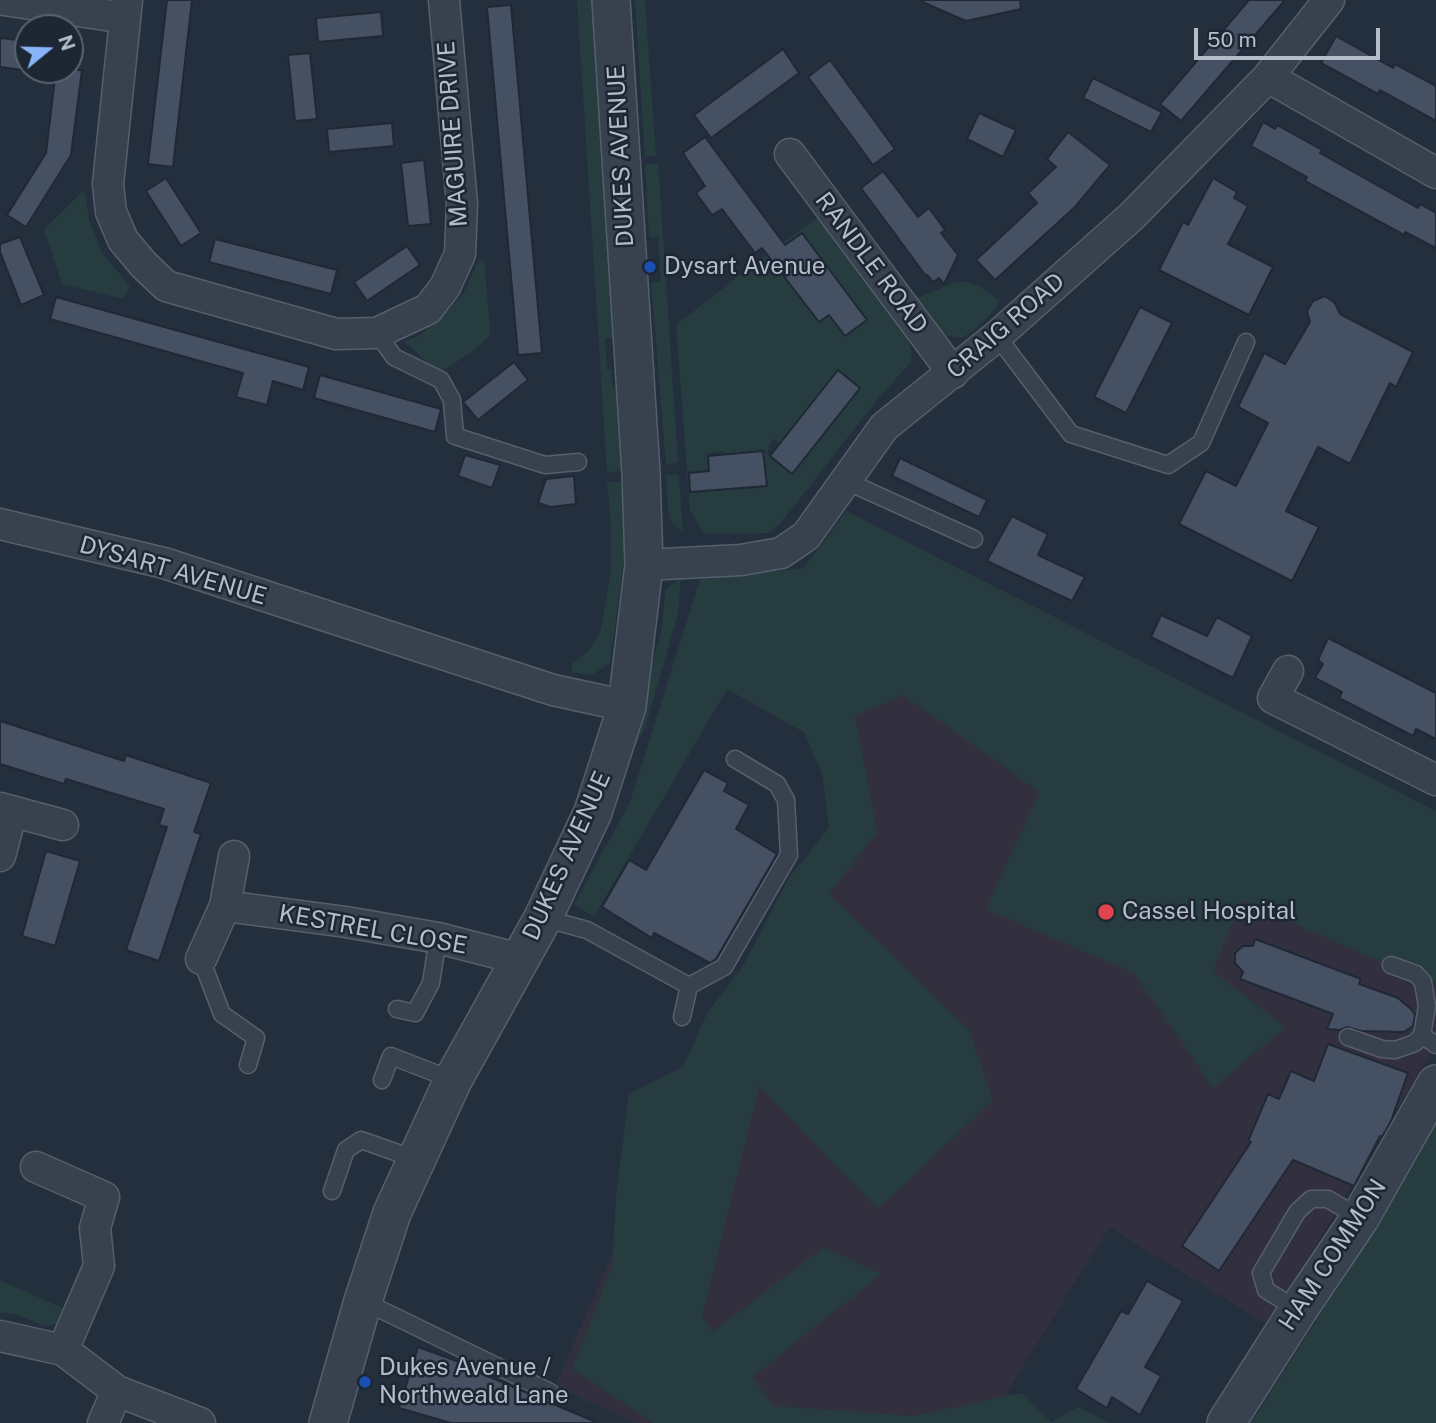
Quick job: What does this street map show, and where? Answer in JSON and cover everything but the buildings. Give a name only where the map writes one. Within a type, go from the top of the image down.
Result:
[{"type":"street","points":[[4,0],[126,9]]},
{"type":"street","name":"MAGUIRE DRIVE","points":[[126,9],[108,184],[111,212],[123,240],[166,286],[336,334],[377,333],[428,309],[445,287],[460,254],[462,204],[444,0]]},
{"type":"street","name":"DUKES AVENUE","points":[[328,1423],[392,1213],[453,1080],[543,918],[593,812],[626,706],[644,565],[641,473],[611,0]]},
{"type":"street","name":"CRAIG ROAD","points":[[644,565],[741,560],[781,554],[806,536],[884,427],[997,336],[1132,216],[1268,77],[1329,0]]},
{"type":"street","points":[[1268,77],[1436,173]]},
{"type":"street","name":"RANDLE ROAD","points":[[790,154],[953,373]]},
{"type":"street","name":"DYSART AVENUE","points":[[0,524],[164,563],[553,690],[626,706]]},
{"type":"street","points":[[1287,671],[1273,698],[1436,779]]},
{"type":"street","points":[[0,856],[6,809],[63,825]]},
{"type":"street","points":[[201,958],[225,906],[234,856]]},
{"type":"street","name":"KESTREL CLOSE","points":[[225,906],[346,922],[438,938],[520,959]]},
{"type":"street","name":"HAM COMMON","points":[[1226,1423],[1360,1218],[1436,1084]]},
{"type":"street","points":[[36,1167],[104,1197],[95,1228],[99,1266],[63,1350]]},
{"type":"street","points":[[0,1336],[63,1350],[117,1391],[201,1423]]},
{"type":"street","points":[[103,1423],[117,1391]]},
{"type":"lane","points":[[377,333],[394,357],[441,380],[452,400],[455,436],[545,466],[578,462]]},
{"type":"lane","points":[[997,336],[1071,434],[1168,465],[1201,443],[1246,342]]},
{"type":"lane","points":[[846,481],[974,539]]},
{"type":"lane","points":[[682,1017],[689,986],[724,967],[789,855],[786,800],[777,784],[735,759]]},
{"type":"lane","points":[[543,918],[587,930],[689,986]]},
{"type":"lane","points":[[397,1009],[415,1013],[431,983],[438,938]]},
{"type":"lane","points":[[201,958],[222,1014],[256,1038],[247,1065]]},
{"type":"lane","points":[[1348,1037],[1382,1049],[1395,1050],[1415,1043],[1422,1035],[1427,1006],[1423,982],[1416,974],[1391,965]]},
{"type":"lane","points":[[1422,1035],[1436,1045]]},
{"type":"lane","points":[[382,1080],[391,1056],[453,1080]]},
{"type":"lane","points":[[332,1191],[346,1150],[361,1140],[415,1159]]},
{"type":"lane","points":[[1298,1310],[1266,1290],[1261,1273],[1297,1212],[1311,1199],[1328,1199],[1360,1218]]},
{"type":"lane","points":[[363,1301],[550,1392]]},
{"type":"shaded area","name":"Cassel Hospital","points":[[846,511],[1436,811],[1436,1044],[1268,1325],[1109,1227],[1009,1389],[997,1423],[635,1423],[555,1386],[724,996],[829,827],[817,740],[727,689]]},
{"type":"green space","points":[[577,0],[592,0],[616,337],[605,338],[607,370],[611,370],[612,386],[619,387],[622,471],[607,472]]},
{"type":"green space","points":[[635,0],[645,0],[656,156],[645,157]]},
{"type":"green space","points":[[658,163],[678,463],[666,464],[651,283],[661,281],[658,237],[649,237],[645,164]]},
{"type":"green space","points":[[84,190],[89,219],[103,254],[130,286],[123,299],[62,284],[44,229]]},
{"type":"green space","points":[[818,217],[907,338],[912,353],[911,362],[877,400],[780,524],[768,533],[705,534],[690,511],[676,325]],"holes":[[[802,233],[867,319],[845,336],[829,315],[819,322],[804,302],[794,268],[783,276],[770,260]],[[838,371],[860,388],[791,474],[767,453],[770,448],[768,446],[774,439],[780,443]],[[722,451],[723,455],[763,451],[767,486],[716,491],[713,465],[709,465],[709,453]],[[709,471],[710,489],[690,492],[689,473]]]},
{"type":"green space","points":[[479,260],[484,260],[489,336],[476,349],[446,369],[434,369],[404,341],[418,336],[444,315],[463,294]]},
{"type":"green space","points":[[955,282],[980,286],[1000,301],[972,332],[961,338],[943,335],[917,298]]},
{"type":"green space","points":[[666,475],[679,475],[683,533],[672,523],[668,509]]},
{"type":"green space","points":[[607,482],[622,482],[624,559],[610,663],[592,675],[571,672],[572,664],[589,650],[601,630],[611,570]]},
{"type":"green space","points":[[846,511],[1436,811],[1436,983],[1410,975],[1241,900],[1213,971],[1285,1027],[1213,1088],[1134,973],[986,909],[1040,792],[903,695],[855,716],[877,832],[829,894],[969,1030],[993,1100],[878,1209],[759,1086],[702,1316],[713,1332],[824,1247],[881,1274],[752,1377],[774,1406],[913,1416],[1022,1393],[1051,1422],[1078,1407],[1110,1423],[653,1423],[572,1369],[612,1267],[616,1198],[629,1094],[683,1067],[707,1013],[742,968],[787,881],[829,827],[822,774],[804,732],[727,689],[594,917],[574,904],[630,802],[700,579],[804,568]]},
{"type":"green space","points":[[681,577],[678,614],[645,728],[621,773],[661,633],[666,589]]},
{"type":"green space","points":[[1436,1123],[1436,1423],[1251,1423],[1371,1235]]},
{"type":"green space","points":[[0,1280],[67,1310],[62,1323],[45,1326],[11,1313],[0,1313]]},
{"type":"place","name":"Dysart Avenue","points":[[650,267]]},
{"type":"place","name":"Cassel Hospital","points":[[1106,912]]},
{"type":"place","name":"Dukes Avenue / Northweald Lane","points":[[365,1382]]}]
